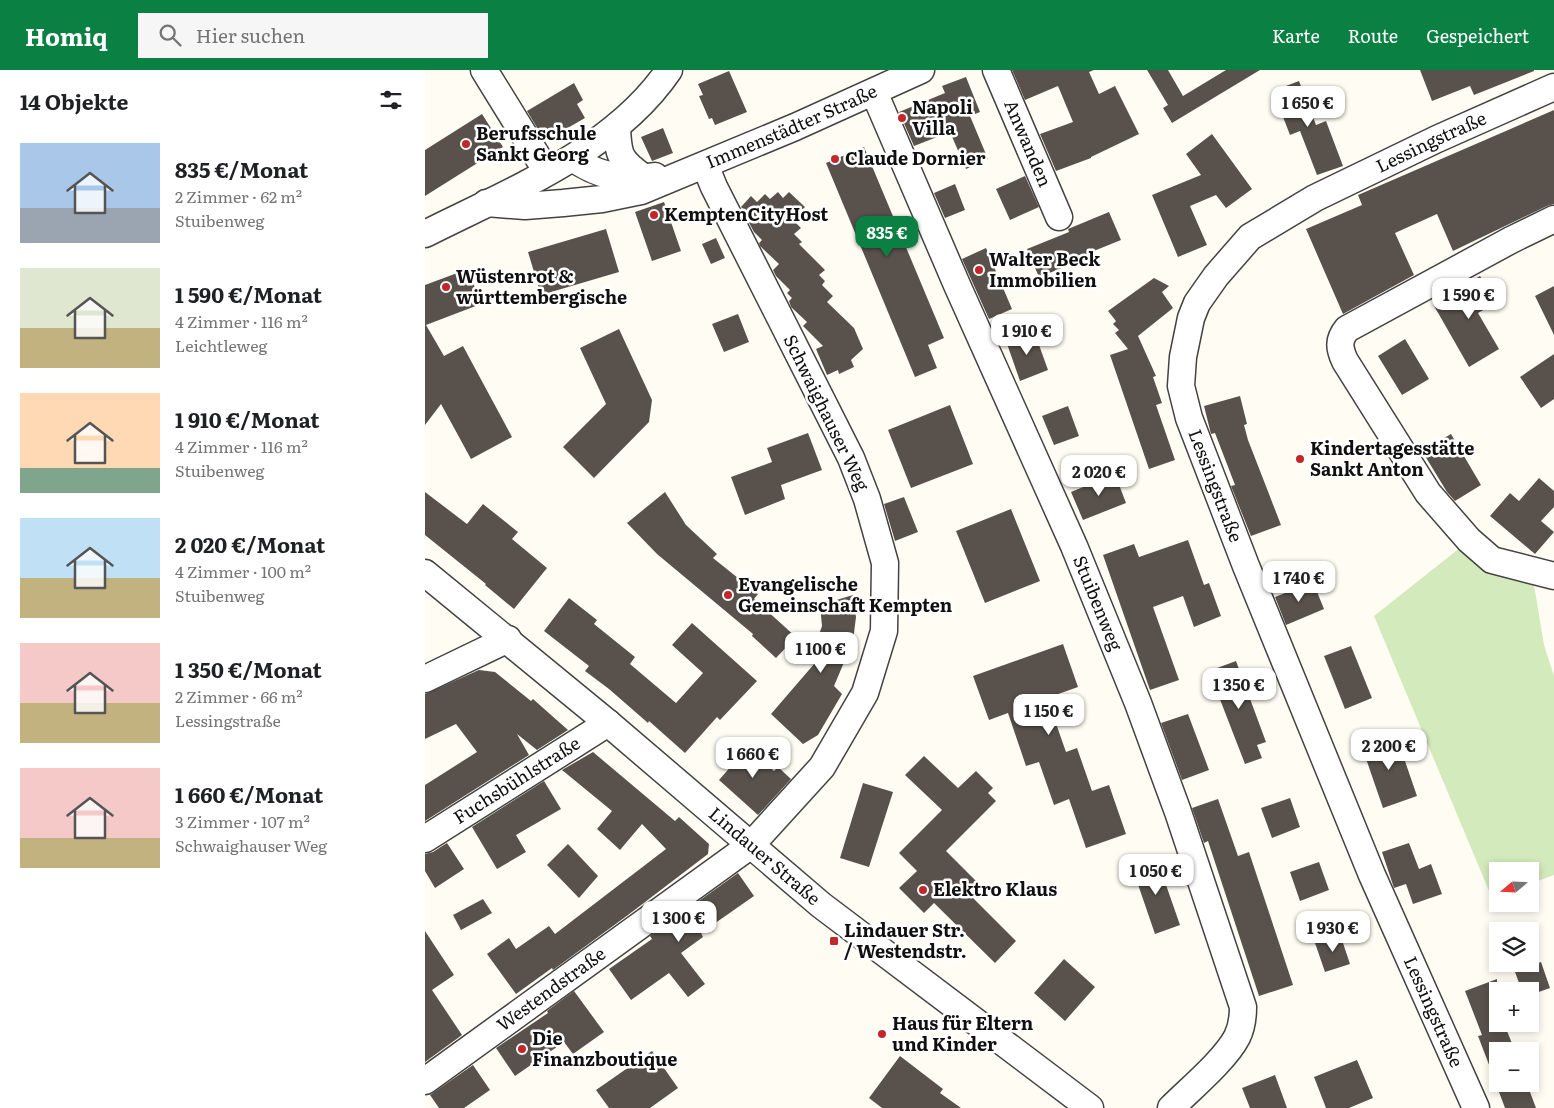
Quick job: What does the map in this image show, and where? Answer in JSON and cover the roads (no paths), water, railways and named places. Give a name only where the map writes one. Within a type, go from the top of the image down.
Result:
[{"type":"street","points":[[484,70],[547,172]]},
{"type":"street","name":"Immenstädter Straße","points":[[486,203],[525,206],[602,199],[641,191],[875,92],[921,70]]},
{"type":"street","name":"Anwanden","points":[[996,70],[1059,217]]},
{"type":"street","points":[[425,234],[547,172],[597,143],[644,100],[667,71]]},
{"type":"street","name":"Lessingstraße","points":[[1476,1108],[1372,875],[1246,566],[1189,418],[1181,386],[1183,357],[1191,318],[1197,303],[1204,291],[1250,237],[1315,198],[1437,139],[1554,87]]},
{"type":"street","name":"Stuibenweg","points":[[875,92],[957,285],[1074,546],[1135,694],[1178,812],[1243,1007],[1242,1023],[1237,1038],[1217,1062],[1171,1108]]},
{"type":"street","points":[[617,126],[617,147],[625,164],[644,178]]},
{"type":"street","name":"Immenstädter Straße","points":[[573,158],[584,167],[603,175],[644,178],[698,168]]},
{"type":"street","name":"Schwaighauser Weg","points":[[698,168],[714,187],[851,458],[867,499],[885,563],[884,631],[865,693],[822,768],[751,845]]},
{"type":"street","points":[[1554,219],[1511,240],[1347,329],[1341,337],[1340,351],[1428,493],[1457,528],[1492,560],[1554,576]]},
{"type":"street","name":"Lindauer Straße","points":[[425,573],[508,640],[821,905],[1090,1108]]},
{"type":"street","points":[[425,679],[508,640]]},
{"type":"street","name":"Fuchsbühlstraße","points":[[425,839],[608,724]]},
{"type":"street","name":"Westendstraße","points":[[425,1081],[751,845]]},
{"type":"place","name":"Napoli Villa","points":[[902,118]]},
{"type":"place","name":"Berufsschule Sankt Georg","points":[[466,144]]},
{"type":"place","name":"Claude Dornier","points":[[835,159]]},
{"type":"place","name":"KemptenCityHost","points":[[654,215]]},
{"type":"place","name":"Walter Beck Immobilien","points":[[979,270]]},
{"type":"place","name":"Wüstenrot & württembergische","points":[[446,287]]},
{"type":"place","name":"Kindertagesstätte Sankt Anton","points":[[1300,459]]},
{"type":"place","name":"Evangelische Gemeinschaft Kempten","points":[[728,595]]},
{"type":"place","name":"Elektro Klaus","points":[[923,890]]},
{"type":"place","name":"Lindauer Str. / Westendstr.","points":[[834,941]]},
{"type":"place","name":"Haus für Eltern und Kinder","points":[[882,1034]]},
{"type":"place","name":"Die Finanzboutique","points":[[522,1049]]}]
